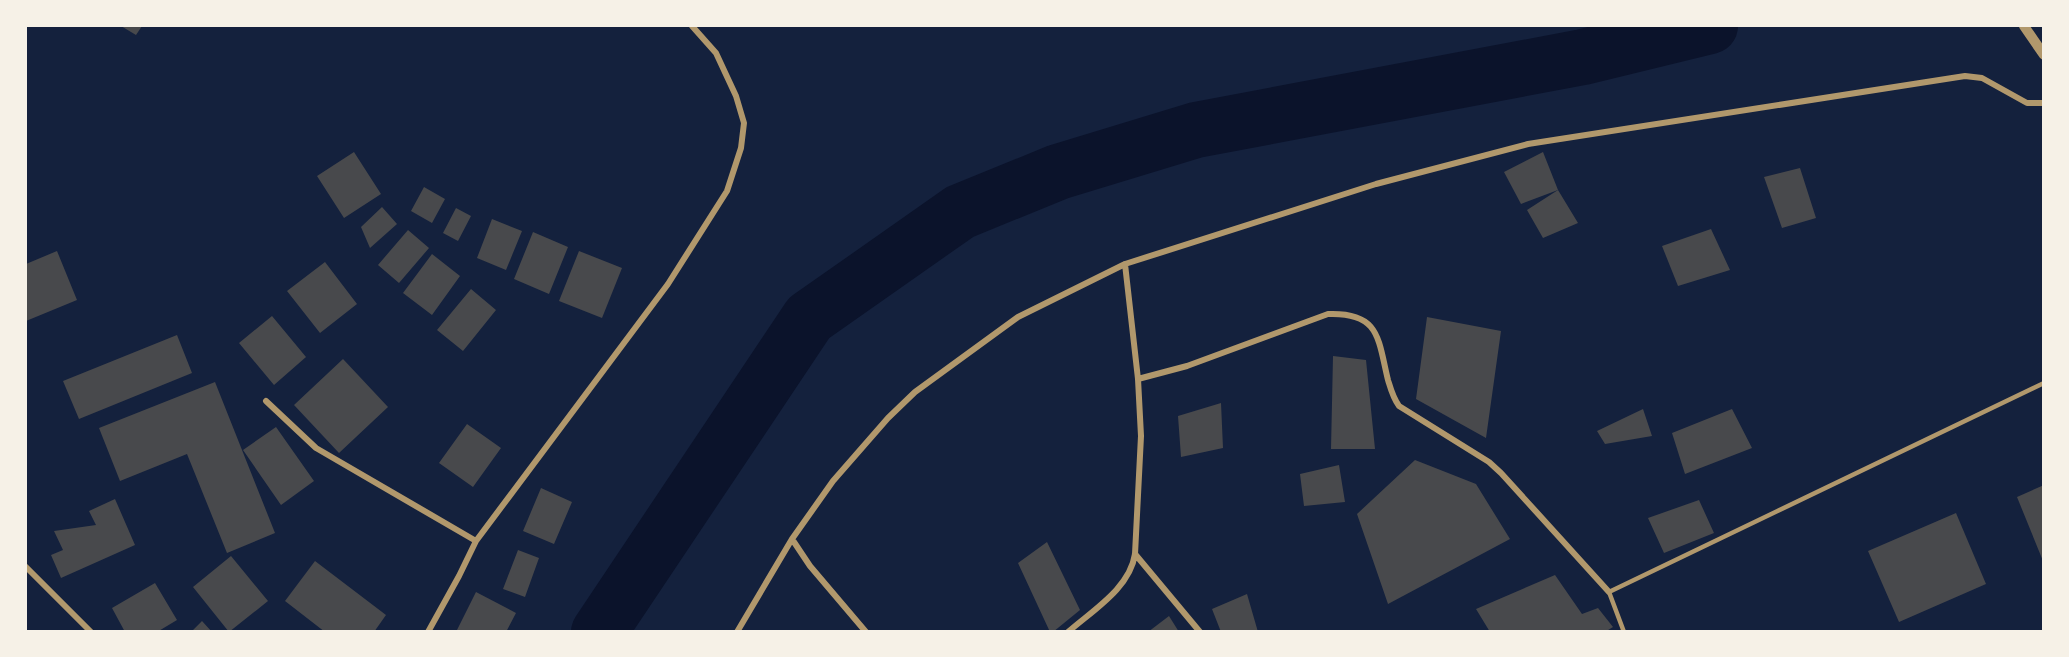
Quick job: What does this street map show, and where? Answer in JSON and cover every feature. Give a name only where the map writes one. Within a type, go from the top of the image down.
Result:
[{"type":"street","points":[[428,632],[476,541],[668,284],[727,191],[741,148],[744,123],[736,96],[716,53],[692,26]]},
{"type":"street","points":[[2024,26],[2043,55]]},
{"type":"street","points":[[737,632],[792,539],[833,481],[888,418],[915,392],[1018,317],[1125,264],[1376,184],[1528,144],[1965,76],[1982,78],[2027,103],[2043,104]]},
{"type":"street","points":[[1068,632],[1117,589],[1128,577],[1133,567],[1141,436],[1138,379],[1125,264]]},
{"type":"street","points":[[1138,379],[1188,366],[1328,314],[1358,316],[1370,325],[1377,336],[1391,391],[1399,406],[1489,462],[1501,472],[1609,592]]},
{"type":"street","points":[[266,401],[316,448],[476,541]]},
{"type":"street","points":[[792,539],[810,566],[866,632]]},
{"type":"street","points":[[1135,554],[1200,632]]},
{"type":"street","points":[[26,567],[91,632]]},
{"type":"lane","points":[[1624,632],[1609,592],[2043,383]]},
{"type":"building","points":[[121,26],[142,26],[136,35]]},
{"type":"building","points":[[354,152],[381,194],[344,218],[317,176]]},
{"type":"building","points":[[1543,152],[1558,190],[1521,204],[1504,172]]},
{"type":"building","points":[[1800,168],[1816,218],[1782,228],[1764,177]]},
{"type":"building","points":[[424,187],[445,199],[432,223],[411,211]]},
{"type":"building","points":[[1558,190],[1578,223],[1543,238],[1527,210]]},
{"type":"building","points":[[382,207],[397,224],[370,248],[361,227]]},
{"type":"building","points":[[456,208],[471,216],[458,241],[443,233]]},
{"type":"building","points":[[492,219],[522,231],[506,270],[477,258]]},
{"type":"building","points":[[1711,229],[1730,270],[1678,286],[1662,246]]},
{"type":"building","points":[[408,230],[429,248],[399,283],[378,265]]},
{"type":"building","points":[[533,232],[568,247],[549,294],[514,279]]},
{"type":"building","points":[[57,251],[77,300],[26,321],[26,264]]},
{"type":"building","points":[[579,251],[622,268],[602,318],[559,301]]},
{"type":"building","points":[[432,254],[460,276],[432,315],[403,293]]},
{"type":"building","points":[[325,262],[357,304],[320,333],[287,291]]},
{"type":"building","points":[[471,289],[496,310],[463,351],[437,330]]},
{"type":"building","points":[[272,316],[306,357],[274,385],[239,343]]},
{"type":"building","points":[[1427,317],[1501,331],[1486,438],[1416,399]]},
{"type":"building","points":[[177,335],[192,373],[79,419],[63,381]]},
{"type":"building","points":[[1333,356],[1366,360],[1375,449],[1331,449]]},
{"type":"building","points":[[343,359],[388,407],[339,453],[294,405]]},
{"type":"building","points":[[215,382],[275,533],[227,553],[187,454],[120,481],[99,428]]},
{"type":"building","points":[[1221,403],[1223,448],[1181,457],[1178,416]]},
{"type":"building","points":[[1643,409],[1652,436],[1605,444],[1597,431]]},
{"type":"building","points":[[1732,409],[1752,448],[1685,474],[1672,433]]},
{"type":"building","points":[[467,424],[501,448],[473,487],[439,463]]},
{"type":"building","points":[[276,427],[314,481],[281,505],[243,450]]},
{"type":"building","points":[[1415,460],[1476,484],[1510,539],[1388,604],[1357,514]]},
{"type":"building","points":[[1339,465],[1345,502],[1304,506],[1300,474]]},
{"type":"building","points":[[2044,485],[2044,561],[2043,561],[2017,497]]},
{"type":"building","points":[[541,488],[572,502],[554,544],[523,531]]},
{"type":"building","points":[[115,499],[135,545],[61,578],[51,555],[63,550],[54,531],[96,525],[89,511]]},
{"type":"building","points":[[1699,500],[1714,533],[1664,553],[1648,518]]},
{"type":"building","points":[[1956,513],[1986,584],[1899,622],[1868,551]]},
{"type":"building","points":[[1047,542],[1080,610],[1053,632],[1050,632],[1018,563]]},
{"type":"building","points":[[518,550],[539,558],[525,597],[503,589]]},
{"type":"building","points":[[231,556],[268,601],[229,632],[193,587]]},
{"type":"building","points":[[315,561],[386,615],[374,632],[325,632],[285,601]]},
{"type":"building","points":[[1555,575],[1582,614],[1598,608],[1613,627],[1605,632],[1490,632],[1476,609]]},
{"type":"building","points":[[155,583],[177,620],[157,632],[125,632],[112,608]]},
{"type":"building","points":[[476,592],[516,613],[506,632],[456,632]]},
{"type":"building","points":[[1247,594],[1258,632],[1221,632],[1212,609]]},
{"type":"building","points":[[1169,616],[1179,632],[1148,632]]},
{"type":"building","points":[[202,621],[212,632],[191,632]]},
{"type":"waterway","points":[[599,632],[809,318],[960,212],[1058,172],[1196,130],[1583,57],[1710,26]]}]
